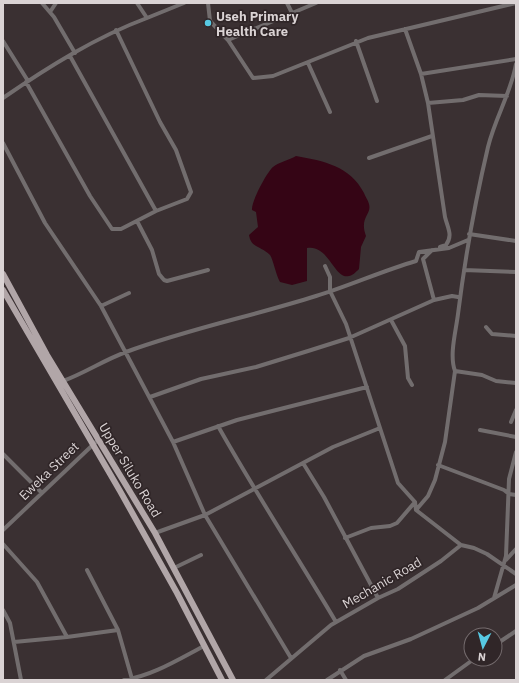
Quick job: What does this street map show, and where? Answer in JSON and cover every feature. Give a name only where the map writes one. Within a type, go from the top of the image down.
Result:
[{"type":"main road","name":"Upper Siluko Road","points":[[3,274],[63,381],[155,533],[232,680]]},
{"type":"main road","name":"Upper Siluko Road","points":[[3,290],[176,593],[222,680]]},
{"type":"street","points":[[42,3],[50,12],[75,54]]},
{"type":"street","points":[[50,12],[56,3]]},
{"type":"street","points":[[137,3],[148,18]]},
{"type":"street","points":[[3,98],[27,81],[116,30],[184,3]]},
{"type":"street","points":[[208,3],[210,21],[228,40],[253,78],[273,76],[356,41],[516,3]]},
{"type":"street","points":[[287,3],[292,13]]},
{"type":"street","points":[[228,40],[316,3]]},
{"type":"street","points":[[405,29],[421,74],[428,103],[445,217],[451,234],[451,238],[446,246],[432,250],[423,259],[434,300]]},
{"type":"street","points":[[3,41],[27,81],[90,196],[108,225],[116,230],[156,211],[187,199],[191,192],[176,150],[160,122],[116,30]]},
{"type":"street","points":[[356,41],[377,101]]},
{"type":"street","points":[[70,56],[156,211]]},
{"type":"street","points":[[421,74],[516,59]]},
{"type":"street","points":[[308,62],[330,112]]},
{"type":"street","points":[[416,510],[428,496],[435,480],[445,442],[455,371],[453,356],[469,234],[489,147],[507,96],[516,64]]},
{"type":"street","points":[[428,103],[463,100],[479,95],[507,96]]},
{"type":"street","points":[[369,158],[432,136]]},
{"type":"street","points":[[3,143],[45,223],[101,306],[173,442],[205,515],[291,658]]},
{"type":"street","points":[[137,221],[152,250],[159,274],[164,280],[167,281],[208,270]]},
{"type":"street","points":[[469,234],[516,241]]},
{"type":"street","points":[[63,381],[83,374],[108,359],[173,335],[215,325],[330,291],[416,261],[419,252],[449,248],[468,240]]},
{"type":"street","points":[[326,266],[330,277],[330,291],[336,307],[343,317],[398,483],[415,502],[416,510],[461,545],[474,548],[504,564],[516,574]]},
{"type":"street","points":[[464,270],[516,272]]},
{"type":"street","points":[[150,397],[201,379],[263,365],[349,338],[434,300],[452,296],[461,290]]},
{"type":"street","points":[[101,306],[129,293]]},
{"type":"street","points":[[452,296],[460,296]]},
{"type":"street","points":[[392,320],[405,346],[408,378],[412,385]]},
{"type":"street","points":[[486,327],[492,334],[516,336]]},
{"type":"street","points":[[455,371],[482,375],[496,381],[516,384]]},
{"type":"street","points":[[173,442],[218,426],[367,387]]},
{"type":"street","points":[[512,422],[516,410]]},
{"type":"street","points":[[218,426],[253,489],[290,544],[336,622]]},
{"type":"street","points":[[155,533],[205,515],[333,447],[380,428]]},
{"type":"street","points":[[480,430],[516,437]]},
{"type":"street","name":"Eweka Street","points":[[3,530],[99,439]]},
{"type":"street","points":[[494,598],[506,556],[505,543],[509,494],[508,479],[516,452]]},
{"type":"street","points":[[3,454],[42,492]]},
{"type":"street","points":[[303,463],[324,497],[378,598]]},
{"type":"street","points":[[438,465],[504,490],[509,494],[516,495]]},
{"type":"street","points":[[345,538],[371,528],[390,526],[397,523],[415,502]]},
{"type":"street","points":[[3,544],[37,582],[67,637]]},
{"type":"street","name":"Mechanic Road","points":[[266,680],[336,622],[398,588],[441,561],[461,545]]},
{"type":"street","points":[[504,564],[507,558],[516,549]]},
{"type":"street","points":[[174,568],[201,555]]},
{"type":"street","points":[[87,570],[118,630],[132,679]]},
{"type":"street","points":[[327,680],[340,670],[364,656],[411,639],[478,608],[516,585]]},
{"type":"street","points":[[3,610],[10,623],[21,680]]},
{"type":"street","points":[[14,642],[118,630]]},
{"type":"street","points":[[503,640],[516,631]]},
{"type":"street","points":[[124,680],[132,679],[167,666],[204,646]]},
{"type":"street","points":[[445,680],[463,667]]},
{"type":"street","points":[[340,670],[346,680]]},
{"type":"shaded area","points":[[296,156],[326,163],[344,171],[358,184],[368,201],[369,211],[364,225],[366,236],[361,247],[359,269],[354,274],[344,276],[339,273],[321,251],[315,248],[307,248],[307,281],[292,285],[280,282],[270,255],[254,245],[250,239],[249,235],[258,227],[256,212],[252,210],[252,206],[263,181],[273,167]]},
{"type":"place","name":"Useh Primary Health Care","points":[[208,23]]}]
